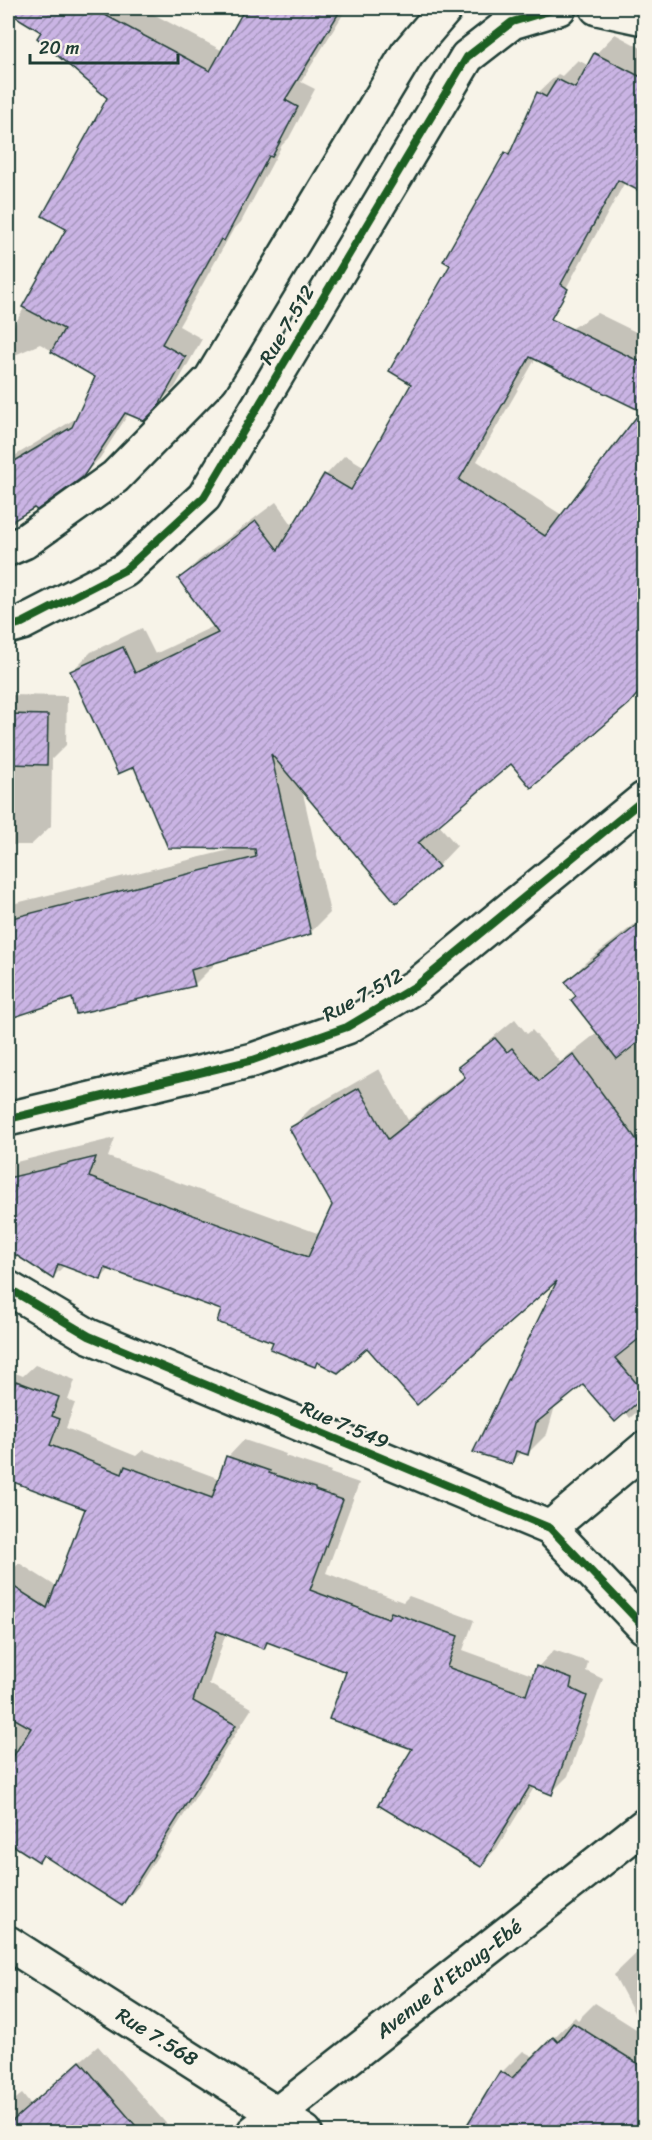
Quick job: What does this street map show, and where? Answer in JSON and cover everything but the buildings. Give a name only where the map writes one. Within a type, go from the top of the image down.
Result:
[{"type":"street","name":"Rue 7.512","points":[[8,549],[24,542],[115,477],[211,380],[407,54],[446,8]]},
{"type":"street","name":"Rue 7.512","points":[[8,627],[22,623],[125,570],[204,497],[467,57],[512,22],[559,8]]},
{"type":"street","points":[[597,8],[645,18]]},
{"type":"street","name":"Rue 7.512","points":[[8,1119],[253,1060],[347,1027],[416,986],[645,799]]},
{"type":"street","name":"Rue 7.549","points":[[8,1288],[89,1336],[550,1528],[645,1627]]},
{"type":"street","points":[[550,1528],[645,1449]]},
{"type":"street","name":"Avenue d'Etoug-Ebé","points":[[265,2123],[645,1826]]},
{"type":"street","name":"Rue 7.568","points":[[8,1943],[265,2123],[305,2133]]},
{"type":"cycle path","points":[[8,627],[22,623],[125,570],[204,497],[467,57],[512,22],[559,8]]},
{"type":"cycle path","points":[[8,1119],[253,1060],[347,1027],[416,986],[644,799]]},
{"type":"cycle path","points":[[8,1288],[89,1336],[550,1528],[644,1627]]}]
